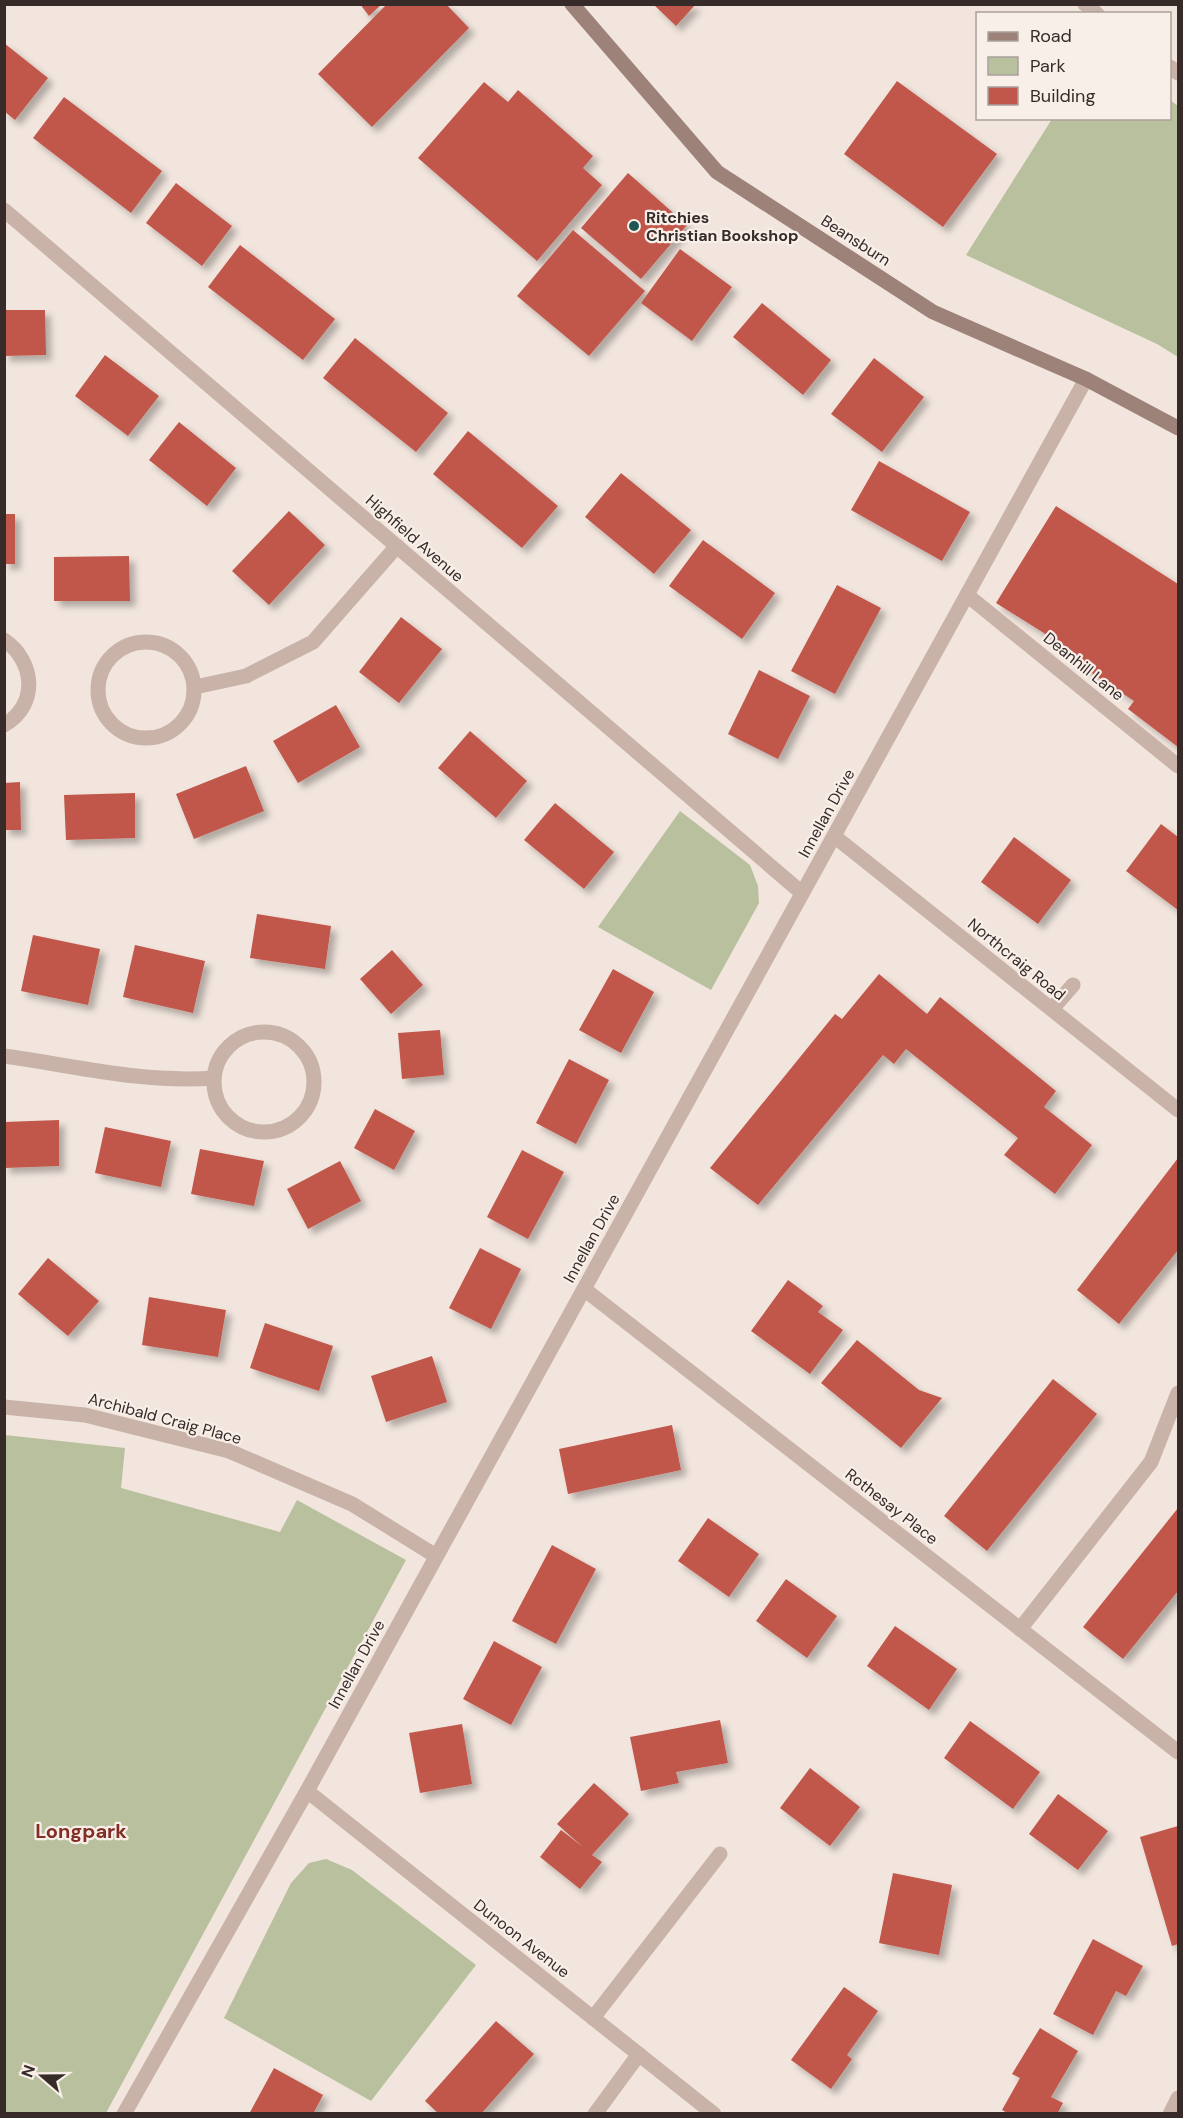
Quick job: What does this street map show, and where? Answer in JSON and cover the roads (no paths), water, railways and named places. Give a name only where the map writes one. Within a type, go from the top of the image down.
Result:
[{"type":"main road","name":"Beansburn","points":[[572,4],[717,172],[933,312],[1086,379],[1179,428]]},
{"type":"street","name":"Highfield Avenue","points":[[4,210],[802,893]]},
{"type":"street","name":"Innellan Drive","points":[[124,2114],[307,1791],[1086,379]]},
{"type":"street","points":[[195,687],[246,676],[313,642],[397,546]]},
{"type":"street","name":"Deanhill Lane","points":[[967,595],[1179,766]]},
{"type":"street","points":[[4,640],[16,648],[24,659],[29,672],[30,687],[25,704],[4,725]]},
{"type":"street","points":[[143,641],[156,642],[175,651],[191,670],[195,687],[194,703],[187,717],[172,731],[156,738],[132,737],[113,726],[106,718],[99,702],[97,688],[100,674],[112,654],[128,645],[143,641]]},
{"type":"street","name":"Northcraig Road","points":[[834,836],[1179,1110]]},
{"type":"street","points":[[1052,1010],[1073,986]]},
{"type":"street","points":[[268,1032],[287,1038],[304,1052],[314,1080],[312,1096],[300,1117],[277,1131],[260,1132],[244,1128],[228,1118],[217,1100],[214,1078],[220,1057],[231,1044],[243,1036],[268,1032]]},
{"type":"street","points":[[4,1056],[99,1073],[159,1080],[214,1078]]},
{"type":"street","name":"Rothesay Place","points":[[584,1289],[1179,1752]]},
{"type":"street","points":[[1020,1629],[1151,1462],[1179,1394]]},
{"type":"street","name":"Archibald Craig Place","points":[[4,1407],[85,1414],[229,1451],[352,1504],[436,1556]]},
{"type":"street","name":"Dunoon Avenue","points":[[307,1791],[714,2114]]},
{"type":"street","points":[[593,2018],[720,1854]]},
{"type":"street","points":[[595,2114],[639,2054]]},
{"type":"street","points":[[1170,2114],[1179,2098]]},
{"type":"place","name":"Ritchies Christian Bookshop","points":[[634,226]]},
{"type":"district","name":"Longpark","points":[[81,1831]]}]
